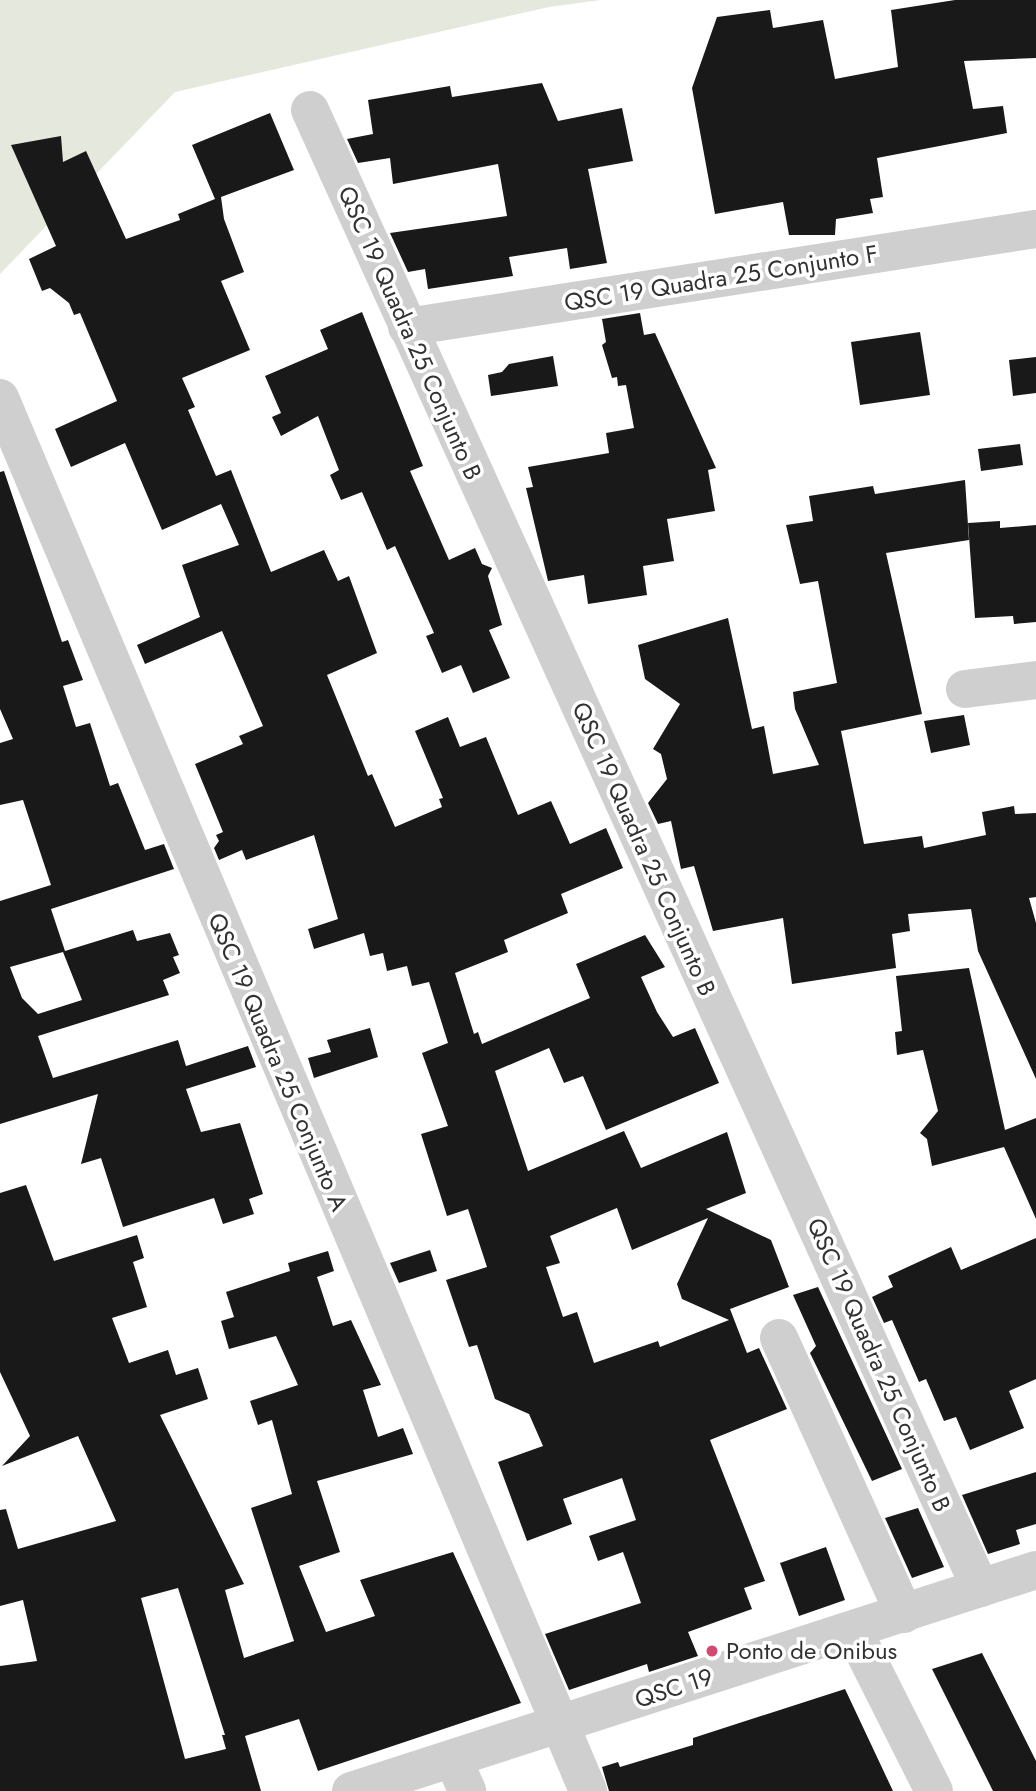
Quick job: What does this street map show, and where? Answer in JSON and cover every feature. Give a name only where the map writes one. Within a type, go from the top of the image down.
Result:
[{"type":"street","name":"QSC 19 Quadra 25 Conjunto B","points":[[310,110],[980,1588]]},
{"type":"street","name":"QSC 19 Quadra 25 Conjunto F","points":[[407,327],[1036,229]]},
{"type":"street","name":"QSC 19 Quadra 25 Conjunto A","points":[[0,397],[557,1726],[588,1791]]},
{"type":"street","points":[[965,689],[1036,680]]},
{"type":"street","points":[[779,1338],[904,1614]]},
{"type":"street","name":"QSC 19","points":[[351,1791],[460,1775],[557,1726],[1036,1570]]},
{"type":"street","points":[[853,1630],[934,1791]]},
{"type":"shaded area","points":[[0,0],[601,0],[549,7],[175,92],[0,274]]},
{"type":"building","points":[[955,0],[1036,0],[1036,58],[964,61],[973,109],[1003,106],[1007,133],[877,158],[883,197],[870,199],[873,213],[836,219],[835,235],[789,235],[783,202],[715,214],[692,88],[717,17],[770,10],[773,28],[823,20],[835,79],[898,67],[891,10]]},
{"type":"building","points":[[542,83],[558,121],[622,108],[633,161],[588,169],[607,263],[570,269],[567,248],[509,257],[513,276],[428,289],[425,269],[408,272],[390,233],[507,216],[498,164],[393,184],[390,158],[358,163],[347,139],[373,134],[368,100],[450,86],[452,97]]},
{"type":"building","points":[[270,113],[294,170],[221,197],[224,219],[244,272],[221,281],[250,350],[182,378],[195,407],[188,410],[216,476],[231,470],[271,572],[324,550],[338,581],[349,576],[377,653],[327,675],[368,776],[372,774],[395,827],[442,807],[439,799],[443,798],[415,731],[448,717],[460,747],[486,737],[518,815],[551,801],[570,844],[606,828],[623,868],[561,894],[568,913],[504,940],[508,952],[455,973],[474,1034],[478,1032],[482,1044],[590,998],[576,964],[645,935],[665,967],[641,977],[657,1012],[673,1037],[695,1028],[719,1083],[606,1130],[583,1076],[564,1083],[549,1048],[495,1071],[528,1171],[624,1131],[641,1168],[727,1132],[746,1193],[706,1209],[771,1240],[789,1287],[730,1309],[747,1353],[759,1348],[787,1409],[710,1440],[765,1581],[744,1588],[752,1609],[688,1632],[698,1656],[649,1672],[647,1664],[569,1690],[545,1634],[641,1603],[623,1552],[598,1561],[589,1536],[636,1520],[622,1478],[563,1499],[572,1524],[527,1541],[498,1462],[543,1446],[529,1414],[495,1399],[477,1345],[469,1347],[446,1280],[487,1267],[468,1209],[447,1216],[421,1134],[448,1126],[422,1053],[448,1043],[429,982],[412,986],[407,966],[387,971],[383,953],[370,956],[364,933],[314,949],[308,929],[338,919],[314,835],[246,860],[242,850],[219,860],[214,848],[219,841],[216,835],[223,832],[195,764],[243,744],[239,736],[263,726],[222,631],[145,664],[137,645],[200,617],[182,565],[239,545],[221,504],[162,530],[125,443],[71,467],[55,429],[117,401],[80,313],[74,315],[69,303],[50,288],[42,291],[29,259],[56,246],[11,145],[61,136],[63,162],[86,151],[126,239],[180,220],[178,214],[215,199],[192,145]],"holes":[[[617,1208],[632,1250],[708,1218],[677,1284],[682,1299],[729,1320],[660,1347],[658,1341],[594,1363],[577,1312],[563,1317],[546,1267],[560,1263],[550,1236]]]},
{"type":"building","points":[[362,312],[423,466],[410,471],[449,560],[475,548],[482,564],[492,568],[488,576],[502,625],[489,630],[510,678],[473,693],[461,665],[442,673],[426,636],[434,633],[395,546],[387,550],[362,492],[341,500],[330,475],[339,470],[318,416],[281,436],[272,417],[281,413],[265,376],[328,349],[320,330]]},
{"type":"building","points":[[640,313],[644,335],[655,333],[716,468],[708,470],[715,511],[667,519],[674,561],[643,566],[647,595],[588,604],[584,575],[548,581],[526,488],[533,487],[528,467],[609,453],[606,433],[634,428],[626,385],[618,386],[617,377],[612,378],[602,345],[606,342],[602,319]]},
{"type":"building","points":[[920,332],[930,395],[860,405],[851,342]]},
{"type":"building","points":[[553,356],[558,386],[491,396],[488,375],[502,372],[509,364]]},
{"type":"building","points":[[1036,357],[1036,393],[1013,396],[1009,360]]},
{"type":"building","points":[[1020,444],[1023,465],[981,471],[978,449]]},
{"type":"building","points":[[4,471],[62,642],[68,640],[83,680],[63,686],[76,727],[90,723],[110,786],[118,783],[145,850],[164,844],[174,869],[51,909],[65,951],[133,930],[137,941],[170,933],[179,955],[173,957],[180,973],[163,980],[169,995],[38,1036],[53,1078],[178,1040],[186,1066],[248,1046],[256,1067],[186,1089],[201,1132],[240,1123],[263,1194],[249,1199],[254,1214],[223,1224],[214,1198],[123,1227],[101,1158],[81,1164],[98,1094],[0,1124],[0,901],[51,885],[23,800],[0,805],[0,743],[13,739],[0,709],[0,472]],"holes":[[[63,952],[82,1000],[38,1014],[22,998],[10,967]]]},
{"type":"building","points":[[965,480],[969,540],[886,553],[922,714],[841,731],[864,844],[922,836],[924,848],[986,835],[982,812],[1014,806],[1015,814],[1036,813],[1036,897],[1029,898],[1036,923],[1036,1079],[978,951],[971,909],[908,914],[910,931],[892,934],[896,968],[792,984],[783,918],[713,931],[694,866],[681,869],[671,821],[658,824],[648,803],[667,779],[661,754],[653,749],[680,704],[645,679],[638,645],[728,618],[752,729],[764,726],[773,774],[819,765],[795,709],[793,692],[837,683],[818,581],[800,584],[786,525],[813,521],[809,496],[873,486],[875,494]]},
{"type":"building","points":[[1000,521],[1000,528],[1036,525],[1036,622],[1014,624],[1013,616],[975,618],[968,523]]},
{"type":"building","points":[[964,715],[970,745],[931,753],[924,721]]},
{"type":"building","points":[[969,968],[1005,1130],[1036,1118],[1036,1219],[1004,1147],[932,1166],[927,1139],[920,1133],[938,1111],[923,1050],[897,1055],[895,1032],[902,1031],[896,976]]},
{"type":"building","points":[[370,1028],[378,1057],[314,1078],[308,1058],[331,1052],[327,1040]]},
{"type":"building","points":[[26,1185],[54,1261],[137,1235],[144,1258],[133,1262],[147,1307],[112,1318],[129,1363],[168,1350],[176,1375],[198,1368],[208,1399],[160,1415],[244,1584],[225,1590],[244,1658],[294,1641],[251,1508],[292,1494],[272,1420],[258,1425],[250,1401],[298,1385],[276,1336],[229,1349],[221,1321],[234,1317],[226,1292],[290,1271],[288,1263],[328,1251],[334,1271],[317,1277],[333,1326],[351,1320],[381,1385],[363,1390],[378,1437],[403,1428],[413,1454],[317,1481],[340,1552],[299,1566],[326,1632],[375,1616],[360,1580],[453,1552],[521,1703],[318,1771],[299,1719],[245,1736],[261,1791],[0,1791],[0,1666],[37,1661],[23,1600],[0,1606],[0,1510],[6,1509],[18,1549],[116,1521],[78,1436],[2,1466],[30,1436],[0,1372],[0,1193]],"holes":[[[178,1588],[225,1735],[222,1735],[226,1749],[185,1759],[141,1598]]]},
{"type":"building","points":[[1036,1238],[1036,1379],[1009,1391],[1024,1428],[970,1450],[956,1417],[944,1421],[926,1379],[919,1382],[892,1320],[884,1323],[872,1297],[893,1287],[888,1276],[951,1247],[961,1270]]},
{"type":"building","points":[[430,1250],[437,1271],[399,1283],[390,1263]]},
{"type":"building","points":[[818,1287],[902,1469],[872,1481],[810,1353],[816,1346],[793,1295]]},
{"type":"building","points":[[1036,1472],[1036,1524],[1016,1530],[1020,1544],[988,1554],[962,1495]]},
{"type":"building","points":[[918,1508],[944,1567],[912,1578],[885,1518]]},
{"type":"building","points":[[826,1547],[845,1600],[799,1616],[780,1563]]},
{"type":"building","points":[[982,1653],[1036,1761],[1036,1791],[993,1791],[932,1669]]},
{"type":"building","points":[[845,1689],[893,1791],[609,1791],[602,1767],[618,1762],[620,1767],[693,1745],[693,1738]]},
{"type":"place","name":"Ponto de Onibus","points":[[712,1651]]}]
